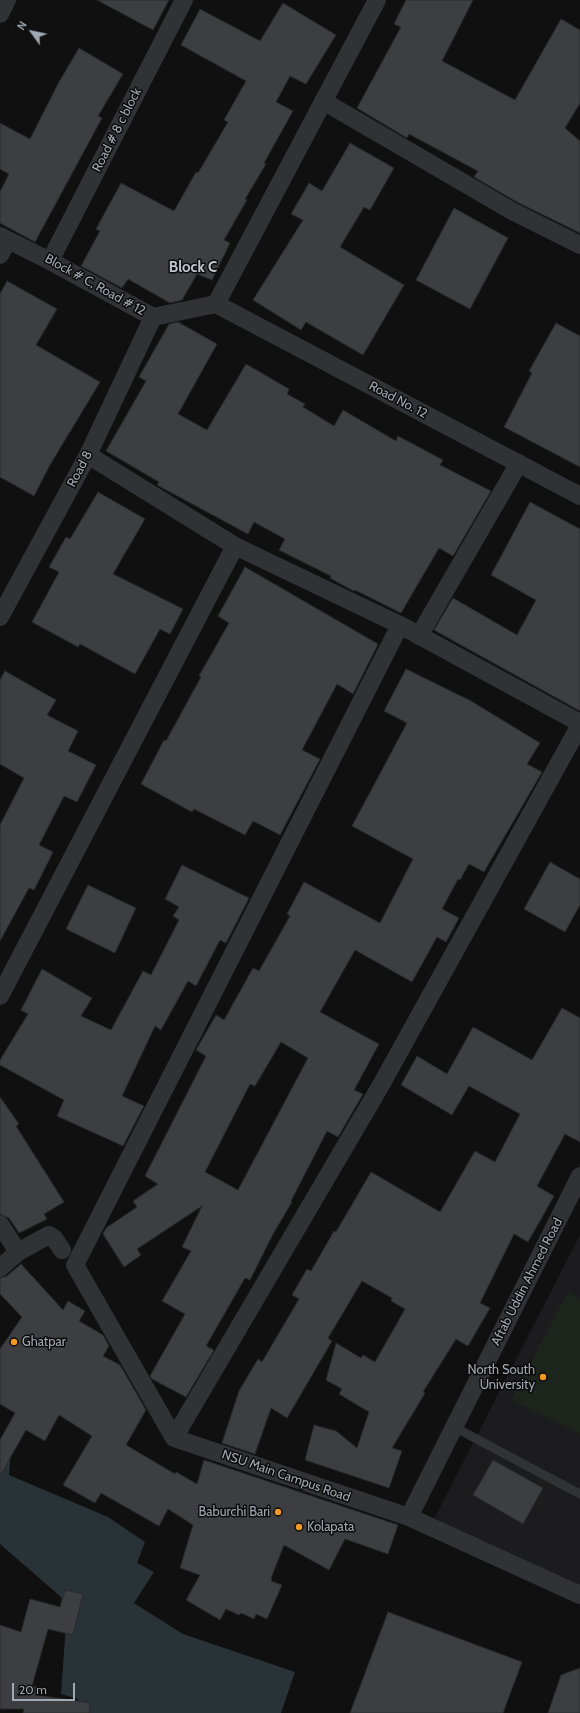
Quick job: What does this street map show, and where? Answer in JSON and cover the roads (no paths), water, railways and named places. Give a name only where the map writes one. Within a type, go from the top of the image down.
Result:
[{"type":"street","points":[[0,14],[7,0]]},
{"type":"street","name":"Road # 8 c block","points":[[50,261],[184,0]]},
{"type":"street","points":[[216,304],[377,0]]},
{"type":"street","points":[[323,101],[512,211],[580,245]]},
{"type":"street","name":"Block # C, Road # 12","points":[[3,244],[50,261],[153,317],[216,304]]},
{"type":"street","name":"Road No. 12","points":[[216,304],[579,494]]},
{"type":"street","name":"Road 8","points":[[0,617],[88,455],[153,317]]},
{"type":"street","points":[[88,455],[235,546],[400,625],[580,724],[381,1084],[174,1438],[75,1265],[400,625]]},
{"type":"street","points":[[419,636],[519,463]]},
{"type":"street","points":[[0,996],[235,546]]},
{"type":"street","name":"Aftab Uddin Ahmed Road","points":[[408,1517],[580,1176]]},
{"type":"street","points":[[0,1224],[18,1252]]},
{"type":"street","points":[[0,1268],[18,1252],[49,1235],[54,1238],[62,1250]]},
{"type":"street","name":"NSU Main Campus Road","points":[[174,1438],[408,1517],[580,1595]]},
{"type":"lane","points":[[454,1427],[580,1494]]},
{"type":"place","name":"Ghatpar","points":[[14,1342]]},
{"type":"place","name":"North South University","points":[[543,1377]]},
{"type":"place","name":"Baburchi Bari","points":[[278,1512]]},
{"type":"place","name":"Kolapata","points":[[299,1527]]},
{"type":"district","name":"Block C","points":[[193,268]]}]
